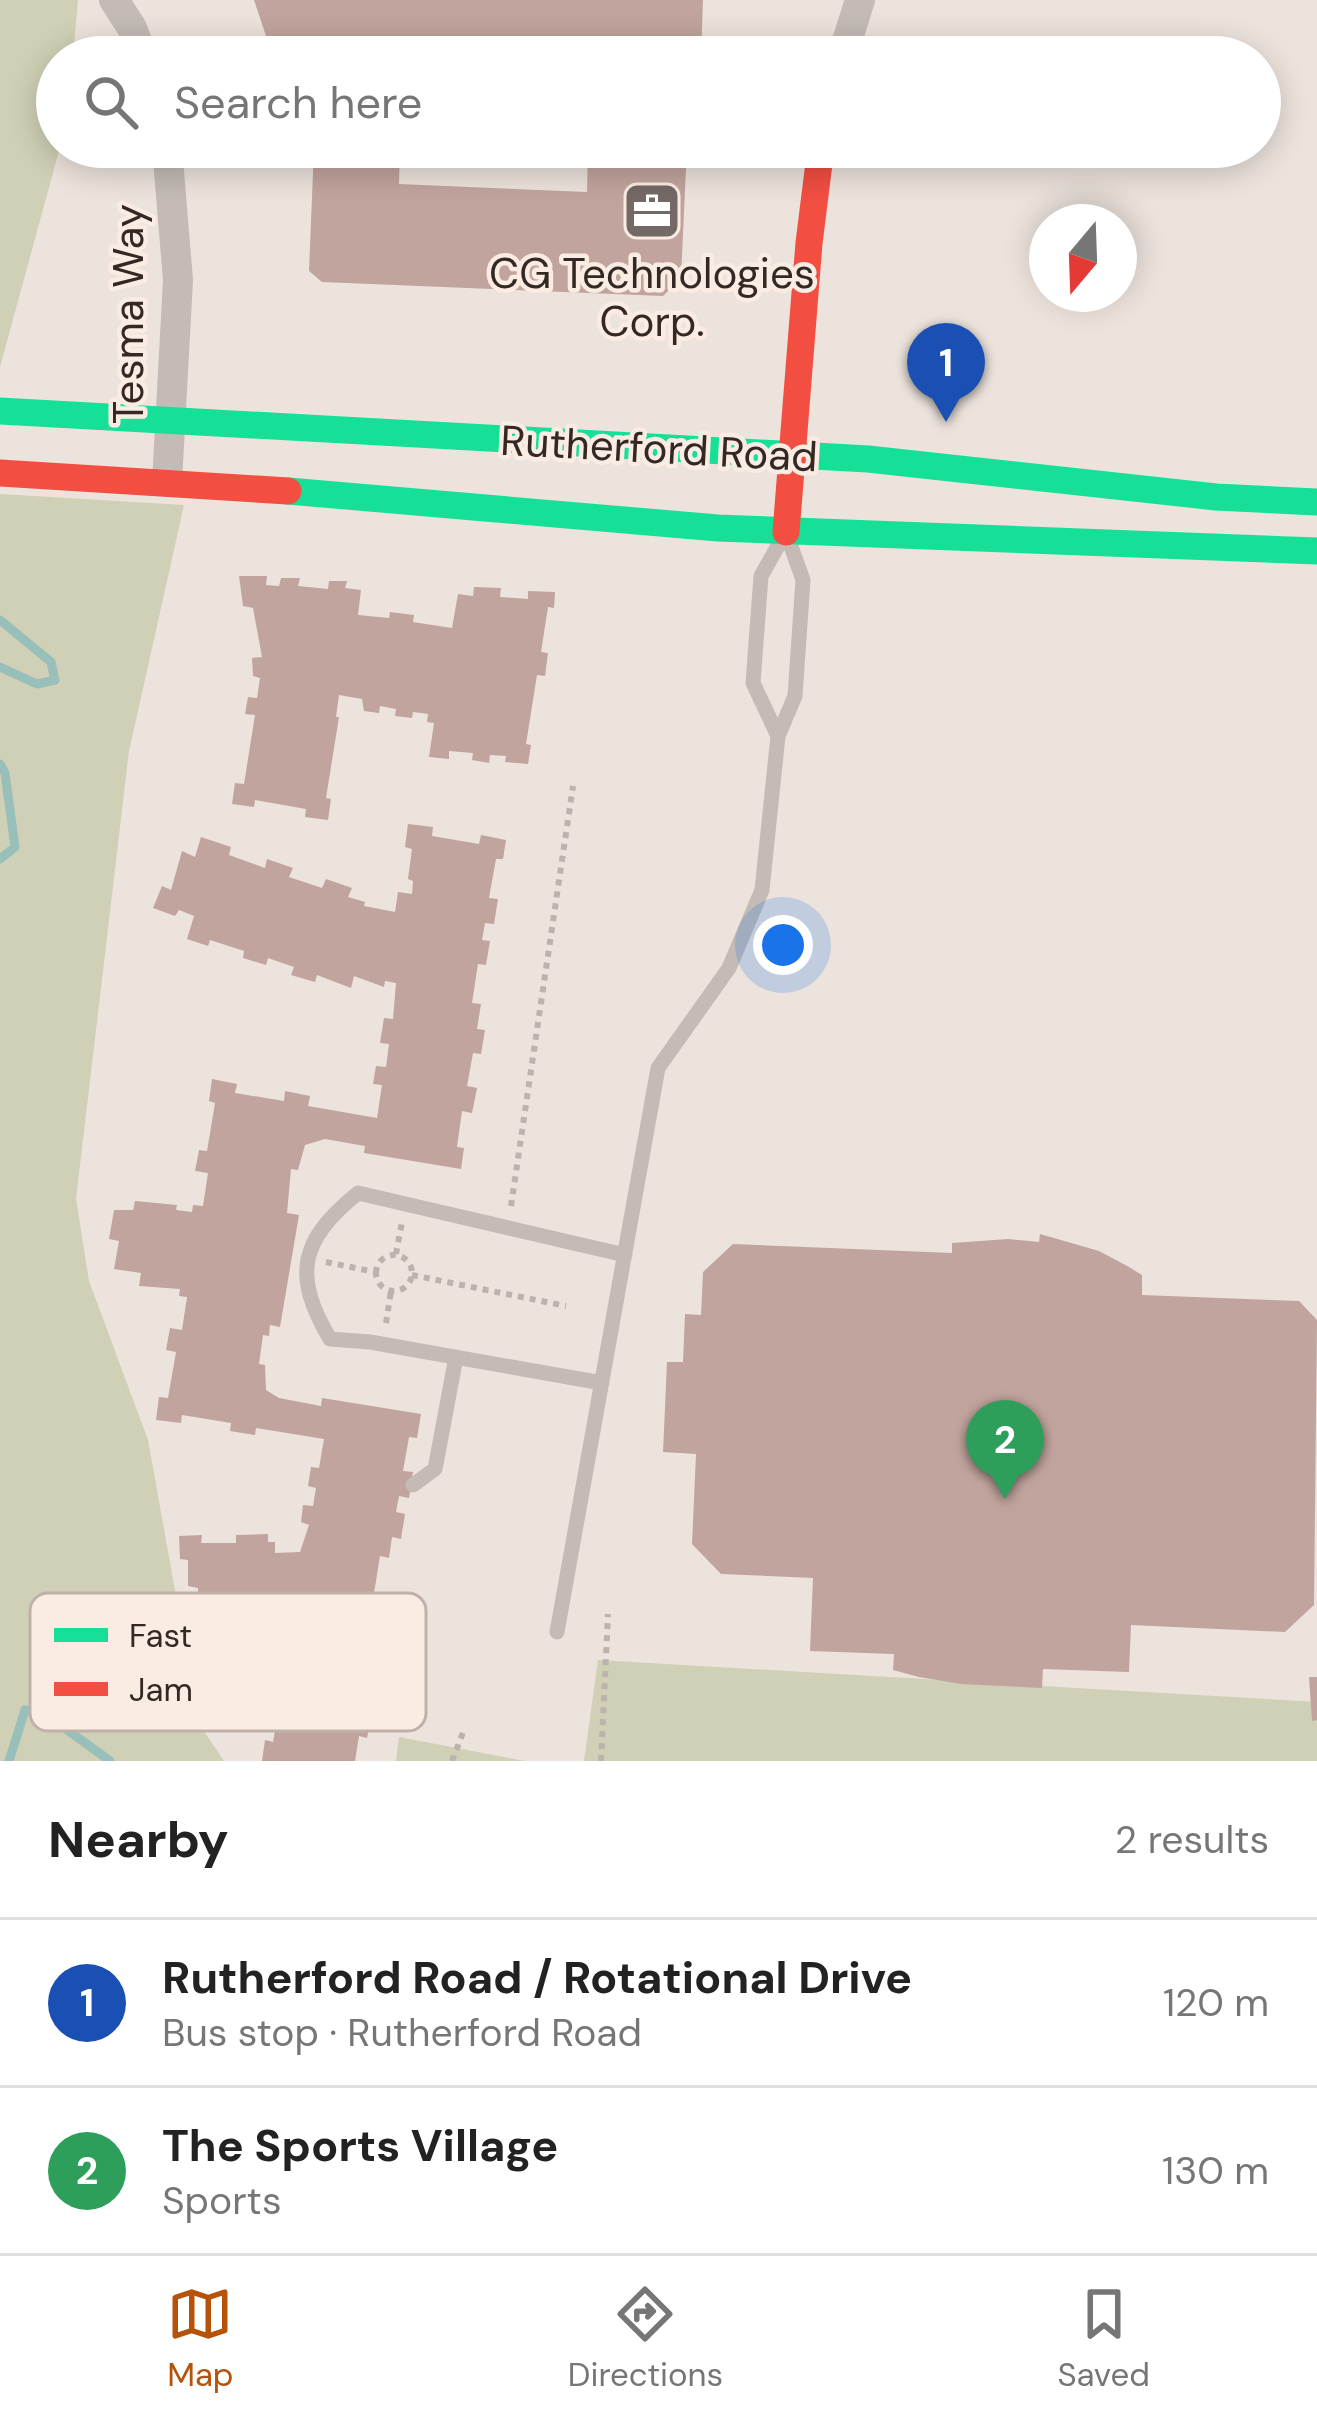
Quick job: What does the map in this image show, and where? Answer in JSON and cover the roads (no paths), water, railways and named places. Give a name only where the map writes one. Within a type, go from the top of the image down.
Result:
[{"type":"main road","points":[[786,532],[795,455],[804,264],[818,168]]},
{"type":"main road","name":"Rutherford Road","points":[[0,411],[868,459],[1216,497],[1317,502]]},
{"type":"main road","name":"Rutherford Road","points":[[0,473],[786,532],[1317,551]]},
{"type":"street","points":[[114,0],[135,36]]},
{"type":"street","points":[[849,36],[860,0]]},
{"type":"street","name":"Tesma Way","points":[[167,482],[178,280],[168,168]]},
{"type":"lane","points":[[778,736],[753,683],[761,576],[786,532]]},
{"type":"lane","points":[[557,1633],[658,1068],[729,968],[762,890],[778,736],[795,696],[803,580],[786,532]]},
{"type":"lane","points":[[602,1383],[330,1339],[310,1304],[305,1258],[335,1212],[358,1193],[625,1255]]},
{"type":"lane","points":[[413,1484],[435,1469],[456,1357]]},
{"type":"waterway","points":[[0,620],[51,662],[55,680],[37,684],[0,667]]},
{"type":"waterway","points":[[0,764],[15,847],[0,859]]},
{"type":"waterway","points":[[9,1761],[25,1710],[30,1711]]},
{"type":"waterway","points":[[69,1731],[110,1761]]},
{"type":"place","name":"CG Technologies Corp.","points":[[652,211]]},
{"type":"place","name":"Rutherford Road / Rotational Drive","points":[[946,422]]},
{"type":"place","name":"The Sports Village","points":[[1005,1499]]}]
